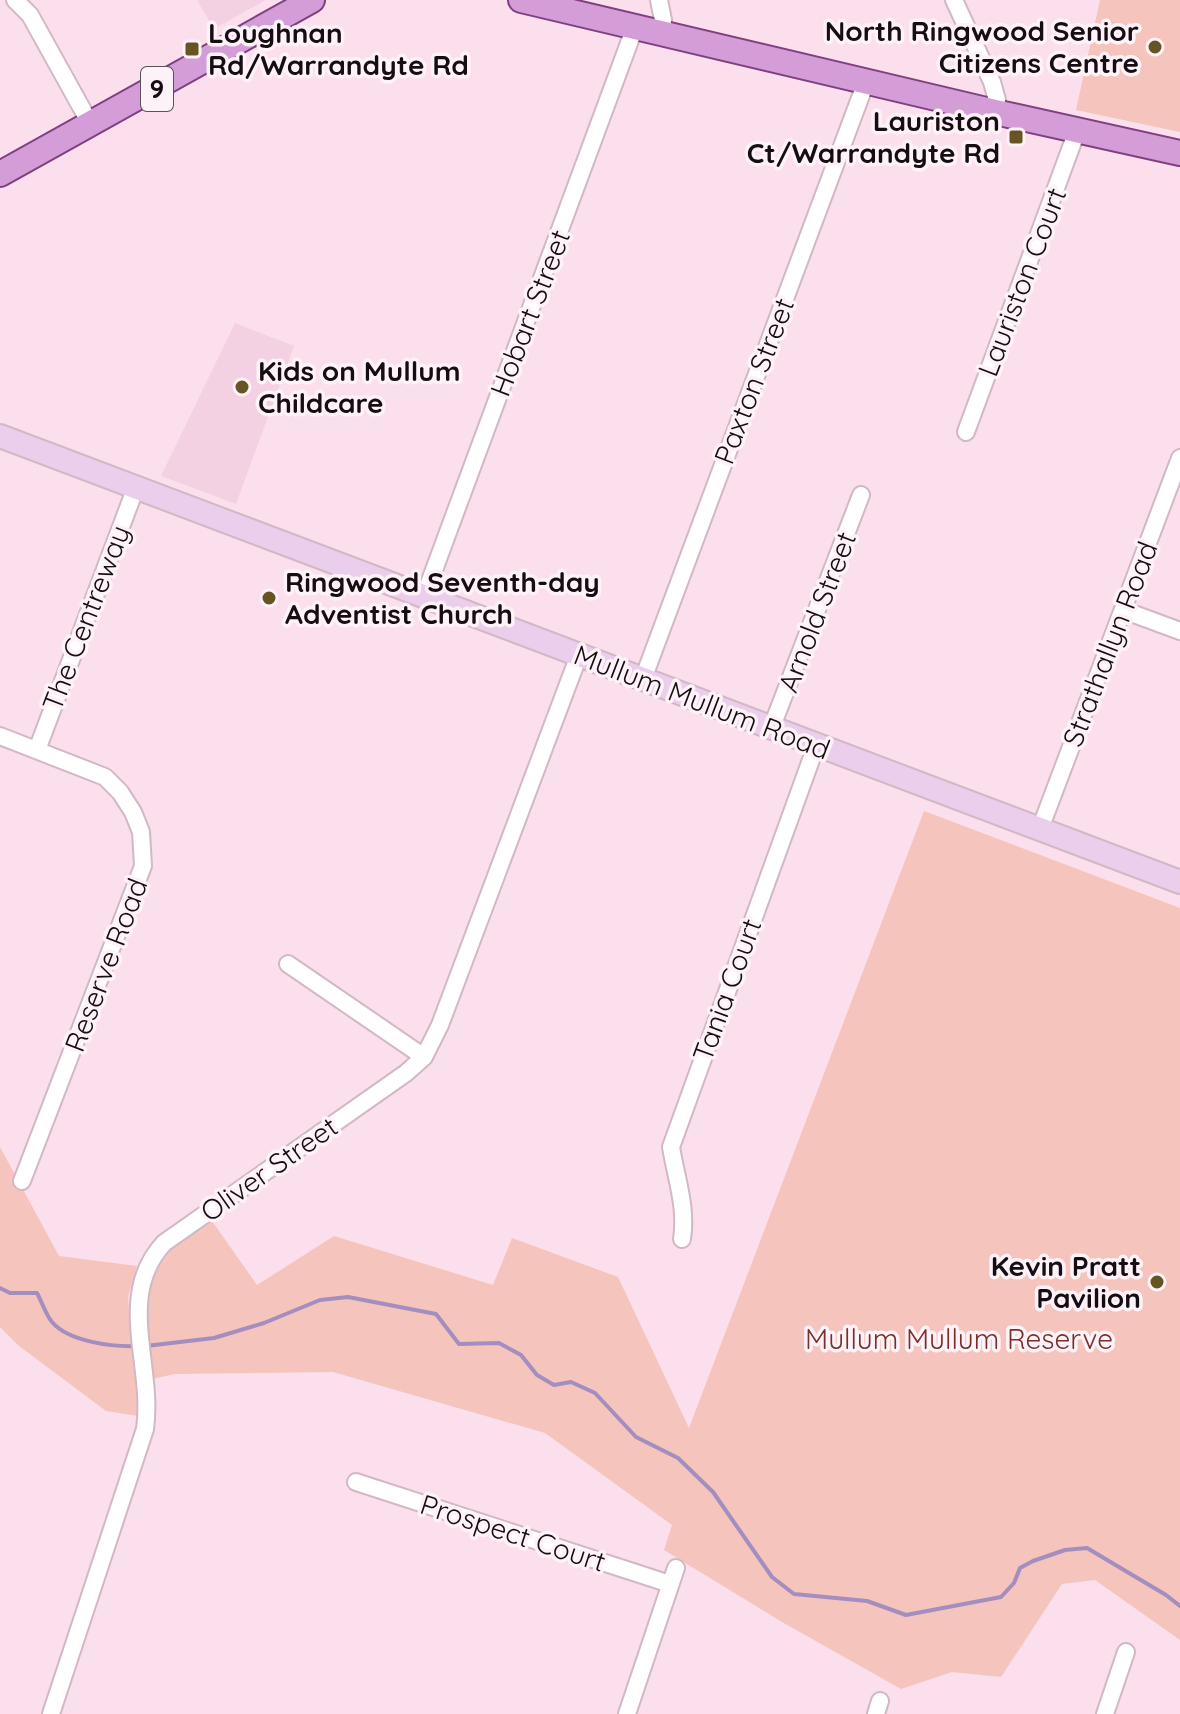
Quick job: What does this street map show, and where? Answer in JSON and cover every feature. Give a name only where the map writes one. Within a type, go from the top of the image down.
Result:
[{"type":"main road","name":"9","points":[[0,174],[312,0]]},
{"type":"main road","points":[[521,0],[1180,153]]},
{"type":"street","points":[[15,0],[30,15],[91,125]]},
{"type":"street","points":[[659,0],[662,33]]},
{"type":"street","points":[[954,0],[992,82],[997,100],[995,112]]},
{"type":"street","name":"Hobart Street","points":[[424,597],[635,27]]},
{"type":"street","name":"Paxton Street","points":[[643,679],[866,82]]},
{"type":"street","name":"Lauriston Court","points":[[966,432],[1077,131]]},
{"type":"street","name":"Mullum Mullum Road","points":[[0,436],[1180,882]]},
{"type":"street","name":"Strathallyn Road","points":[[1040,829],[1180,458]]},
{"type":"street","name":"The Centreway","points":[[37,750],[136,487]]},
{"type":"street","name":"Arnold Street","points":[[771,729],[861,495]]},
{"type":"street","points":[[1123,610],[1180,631]]},
{"type":"street","name":"Oliver Street","points":[[51,1714],[145,1429],[147,1402],[138,1299],[149,1262],[164,1243],[406,1073],[424,1057],[440,1025],[579,655]]},
{"type":"street","name":"Reserve Road","points":[[0,736],[105,777],[133,812],[144,850],[143,866],[22,1181]]},
{"type":"street","name":"Tania Court","points":[[682,1239],[685,1221],[683,1202],[671,1147],[816,746]]},
{"type":"street","points":[[288,964],[424,1057]]},
{"type":"street","name":"Prospect Court","points":[[356,1482],[673,1576],[627,1714]]},
{"type":"street","points":[[1105,1714],[1126,1652]]},
{"type":"shaded area","points":[[197,0],[266,0],[214,29]]},
{"type":"shaded area","name":"Kids on Mullum Childcare","points":[[235,323],[294,346],[236,504],[161,476]]},
{"type":"green space","points":[[1100,0],[1180,0],[1180,132],[1076,110]]},
{"type":"green space","name":"Mullum Mullum Reserve","points":[[924,811],[1180,908],[1180,1640],[1095,1580],[1062,1584],[1001,1677],[952,1672],[901,1689],[782,1622],[664,1550],[672,1525],[545,1433],[333,1372],[174,1374],[153,1379],[147,1314],[151,1282],[167,1254],[212,1221],[257,1285],[334,1236],[493,1285],[512,1238],[618,1277],[689,1428]]},
{"type":"green space","points":[[0,1147],[59,1256],[137,1266],[128,1297],[138,1416],[106,1411],[19,1346],[0,1327]]},
{"type":"waterway","points":[[0,1288],[10,1293],[37,1293],[52,1322],[80,1339],[137,1346]]},
{"type":"waterway","points":[[146,1346],[214,1338],[264,1323],[320,1300],[348,1297],[436,1314],[459,1344],[499,1343],[521,1355],[537,1375],[554,1385],[571,1382],[595,1393],[636,1437],[678,1458],[713,1492],[772,1577],[794,1594],[867,1601],[906,1615],[1001,1597],[1014,1583],[1020,1568],[1065,1550],[1087,1548],[1180,1606]]},
{"type":"place","name":"North Ringwood Senior Citizens Centre","points":[[1155,47]]},
{"type":"place","name":"Loughnan Rd/Warrandyte Rd","points":[[192,49]]},
{"type":"place","name":"Lauriston Ct/Warrandyte Rd","points":[[1016,137]]},
{"type":"place","name":"Kids on Mullum Childcare","points":[[242,387]]},
{"type":"place","name":"Ringwood Seventh-day Adventist Church","points":[[269,598]]},
{"type":"place","name":"Kevin Pratt Pavilion","points":[[1157,1282]]}]
